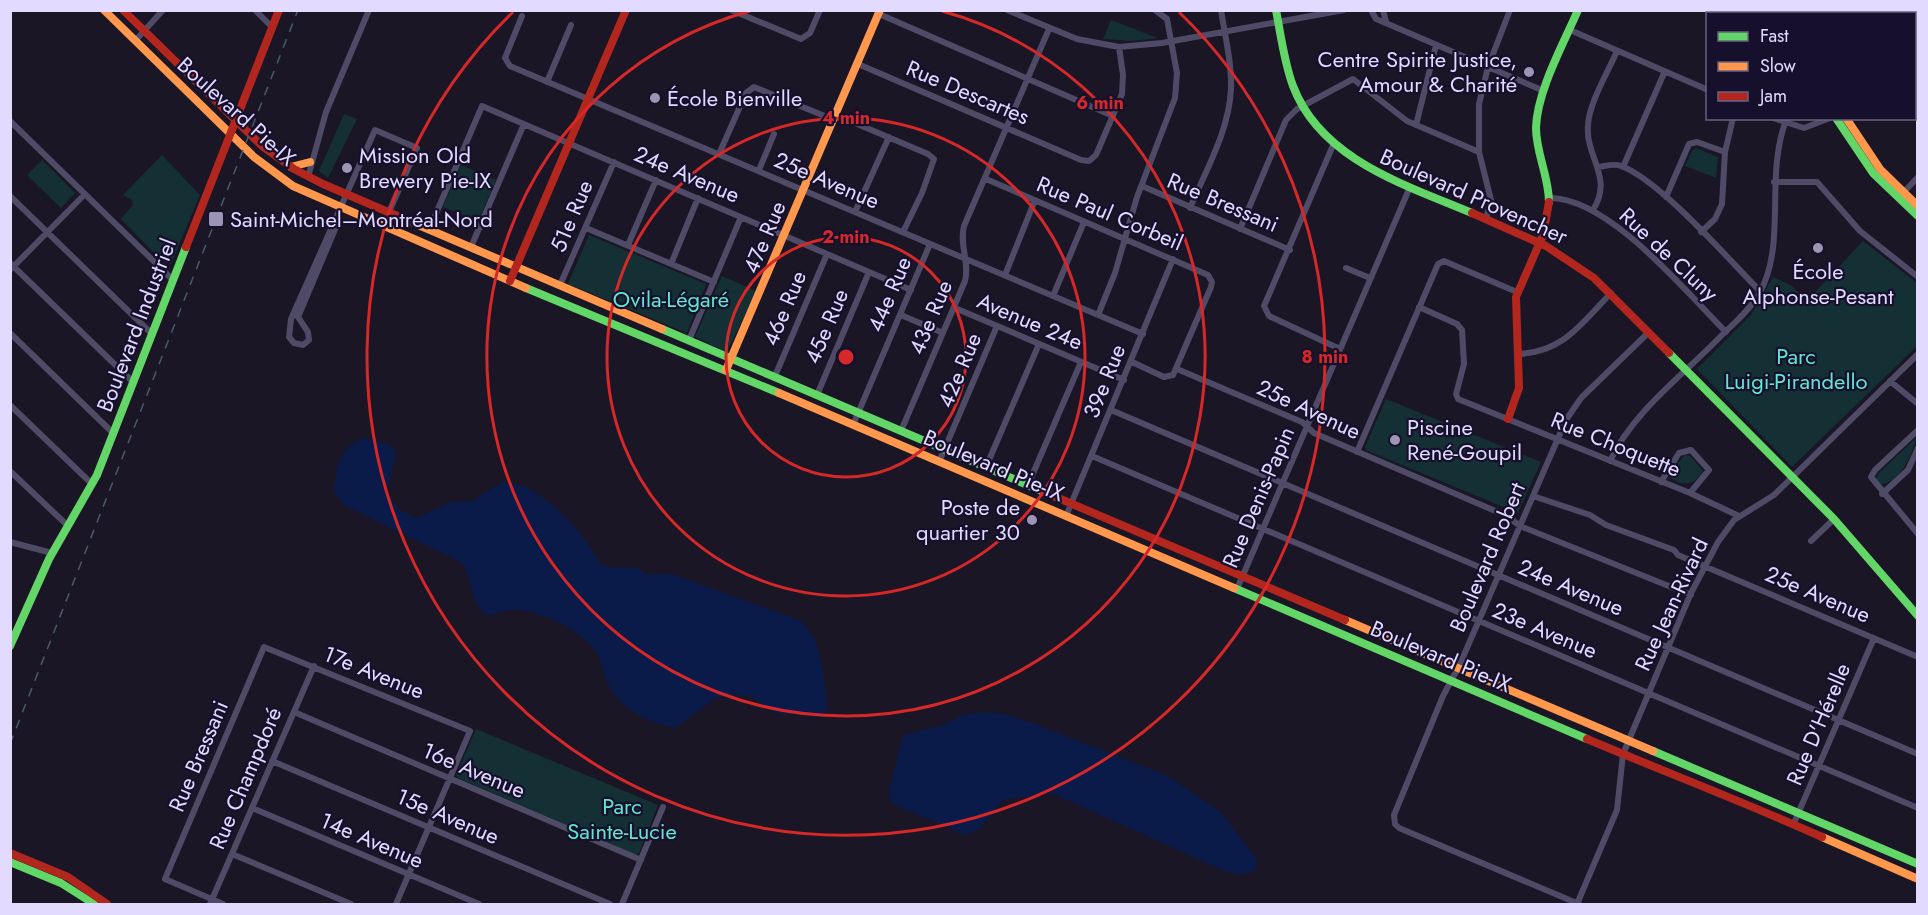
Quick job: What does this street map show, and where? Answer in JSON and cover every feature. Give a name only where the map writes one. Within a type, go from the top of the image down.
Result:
[{"type":"main road","name":"Boulevard Pie-IX","points":[[104,10],[230,134],[278,176],[339,212],[726,370],[1623,754],[1794,824],[1917,879]]},
{"type":"main road","name":"Boulevard Pie-IX","points":[[123,10],[262,146],[308,177],[1917,864]]},
{"type":"main road","name":"Boulevard Industriel","points":[[10,646],[52,553],[92,484],[279,10]]},
{"type":"main road","points":[[510,281],[626,10]]},
{"type":"main road","name":"Boulevard Provencher","points":[[1276,10],[1286,65],[1303,106],[1334,143],[1368,168],[1540,243],[1579,266],[1611,293],[1792,476],[1916,610]]},
{"type":"main road","points":[[1508,419],[1519,388],[1515,309],[1517,292],[1540,243],[1548,219],[1551,198],[1536,130],[1544,91],[1578,10]]},
{"type":"main road","name":"47e Rue","points":[[726,370],[880,12]]},
{"type":"main road","points":[[1837,120],[1862,160],[1900,196],[1917,206]]},
{"type":"main road","points":[[1847,120],[1869,155],[1917,216]]},
{"type":"main road","points":[[291,167],[310,162]]},
{"type":"main road","points":[[12,860],[61,883],[94,904]]},
{"type":"main road","points":[[12,860],[65,875],[107,904]]},
{"type":"street","points":[[135,41],[163,10]]},
{"type":"street","points":[[255,10],[272,27]]},
{"type":"street","points":[[308,177],[310,162],[327,112],[369,10]]},
{"type":"street","points":[[731,10],[797,38],[808,36],[820,10]]},
{"type":"street","points":[[1007,10],[1090,43],[1119,47],[1171,41],[1344,10]]},
{"type":"street","points":[[1098,315],[1115,273],[1142,186],[1175,98],[1177,73],[1167,17],[1155,10]]},
{"type":"street","points":[[1190,208],[1222,134],[1228,111],[1230,74],[1221,10]]},
{"type":"street","points":[[1371,10],[1376,19],[1544,91]]},
{"type":"street","points":[[1383,10],[1386,22]]},
{"type":"street","points":[[1486,219],[1490,193],[1479,152],[1479,104],[1488,67],[1510,10]]},
{"type":"street","points":[[880,12],[1113,116],[1123,84],[1119,47]]},
{"type":"street","name":"25e Avenue","points":[[522,16],[506,54],[507,64],[1143,334]]},
{"type":"street","points":[[547,82],[571,25]]},
{"type":"street","name":"43e Rue","points":[[902,431],[967,276],[963,231],[1049,28]]},
{"type":"street","points":[[1570,30],[1706,90]]},
{"type":"street","points":[[1416,126],[1436,45]]},
{"type":"street","points":[[1593,210],[1602,193],[1598,167],[1589,140],[1588,123],[1617,51]]},
{"type":"street","name":"Rue Descartes","points":[[858,64],[1089,162],[1096,155],[1113,116]]},
{"type":"street","points":[[1623,167],[1665,71]]},
{"type":"street","points":[[1240,229],[1286,120],[1303,106],[1353,79],[1399,116],[1416,126],[1479,152]]},
{"type":"street","points":[[719,154],[746,93],[751,88],[758,88],[826,117],[843,118],[889,137],[934,159],[930,176],[903,232]]},
{"type":"street","name":"24e Avenue","points":[[429,230],[482,106],[911,290]]},
{"type":"street","points":[[1701,232],[1715,219],[1722,204],[1725,152],[1733,120]]},
{"type":"street","points":[[1778,120],[1808,128],[1826,120]]},
{"type":"street","points":[[10,121],[173,280]]},
{"type":"street","points":[[1610,461],[1624,433],[1726,332],[1760,291],[1773,254],[1775,156],[1785,123]]},
{"type":"street","points":[[471,247],[524,124]]},
{"type":"street","points":[[339,212],[336,227],[298,317],[308,332],[309,340],[303,345],[296,344],[289,337],[291,319],[375,130],[417,148],[389,212]]},
{"type":"street","points":[[759,170],[774,134]]},
{"type":"street","points":[[855,212],[889,137]]},
{"type":"street","points":[[1666,197],[1689,144],[1697,142],[1725,152]]},
{"type":"street","points":[[1334,143],[1290,250],[1266,300],[1265,311],[1273,318],[1340,349]]},
{"type":"street","name":"51e Rue","points":[[560,285],[614,162]]},
{"type":"street","points":[[1598,167],[1611,165],[1623,167],[1666,197],[1760,291]]},
{"type":"street","points":[[1900,196],[1917,177]]},
{"type":"street","name":"Rue Paul Corbeil","points":[[986,179],[1208,274],[1212,282],[1211,287],[1177,369]]},
{"type":"street","points":[[628,245],[656,180]]},
{"type":"street","points":[[1774,182],[1817,182],[1860,231],[1917,277]]},
{"type":"street","name":"Rue Bressani","points":[[1142,186],[1290,250]]},
{"type":"street","name":"Rue Denis-Papin","points":[[1238,589],[1410,187]]},
{"type":"street","points":[[85,194],[12,267],[133,382]]},
{"type":"street","points":[[10,196],[152,334]]},
{"type":"street","points":[[671,264],[698,198]]},
{"type":"street","name":"Rue de Cluny","points":[[1551,198],[1573,201],[1593,210],[1634,241],[1726,332]]},
{"type":"street","points":[[1005,275],[1035,200]]},
{"type":"street","points":[[689,340],[741,216]]},
{"type":"street","points":[[1053,296],[1084,222]]},
{"type":"street","points":[[586,228],[714,282]]},
{"type":"street","name":"44e Rue","points":[[853,425],[930,243]]},
{"type":"street","name":"46e Rue","points":[[774,376],[827,254]]},
{"type":"street","name":"39e Rue","points":[[1066,516],[1173,259]]},
{"type":"street","points":[[1357,452],[1438,264],[1444,261],[1517,292]]},
{"type":"street","points":[[1346,268],[1370,278]]},
{"type":"street","name":"45e Rue","points":[[817,394],[869,272]]},
{"type":"street","points":[[1517,354],[1545,351],[1562,343],[1611,293]]},
{"type":"street","name":"Rue Choquette","points":[[1419,307],[1457,324],[1462,330],[1464,371],[1456,397],[1690,493],[1739,516]]},
{"type":"street","name":"Avenue 24e","points":[[955,308],[1124,380]]},
{"type":"street","points":[[901,315],[943,333]]},
{"type":"street","name":"42e Rue","points":[[939,462],[997,327]]},
{"type":"street","name":"Boulevard Robert","points":[[1578,904],[1400,828],[1394,819],[1395,811],[1451,680],[1479,622],[1557,439],[1581,398],[1649,332]]},
{"type":"street","points":[[10,333],[113,433]]},
{"type":"street","points":[[986,467],[1039,344]]},
{"type":"street","name":"Rue Jean-Rivard","points":[[1578,904],[1617,810],[1623,754],[1704,565],[1727,529],[1739,516],[1767,500],[1917,354]]},
{"type":"street","points":[[1028,485],[1081,362]]},
{"type":"street","points":[[1132,362],[1164,377],[1171,377],[1177,369]]},
{"type":"street","name":"25e Avenue","points":[[1177,369],[1302,422],[1314,434],[1507,516],[1520,526],[1691,595]]},
{"type":"street","points":[[1890,381],[1917,404]]},
{"type":"street","points":[[10,405],[92,484]]},
{"type":"street","name":"24e Avenue","points":[[1111,410],[1917,754]]},
{"type":"street","points":[[1917,430],[1875,470],[1871,477],[1882,494],[1917,534]]},
{"type":"street","points":[[1882,494],[1908,470],[1917,448]]},
{"type":"street","points":[[1661,482],[1670,464],[1679,453],[1690,450],[1709,470],[1690,493]]},
{"type":"street","name":"23e Avenue","points":[[1092,456],[1917,808]]},
{"type":"street","points":[[10,471],[68,526]]},
{"type":"street","name":"25e Avenue","points":[[1533,496],[1590,515],[1606,525],[1630,535],[1636,535],[1917,657]]},
{"type":"street","points":[[1811,541],[1834,519]]},
{"type":"street","points":[[10,542],[52,553]]},
{"type":"street","points":[[10,621],[18,629]]},
{"type":"street","name":"Rue D'Hérelle","points":[[1794,824],[1874,638]]},
{"type":"street","name":"Rue Bressani","points":[[211,902],[165,879],[264,647]]},
{"type":"street","name":"17e Avenue","points":[[264,647],[470,731],[449,779]]},
{"type":"street","name":"Rue Champdoré","points":[[211,902],[314,666]]},
{"type":"street","name":"16e Avenue","points":[[294,712],[641,860]]},
{"type":"street","name":"15e Avenue","points":[[272,761],[610,904]]},
{"type":"street","points":[[396,904],[449,779]]},
{"type":"street","points":[[622,904],[663,807]]},
{"type":"street","name":"14e Avenue","points":[[252,808],[479,904]]},
{"type":"street","points":[[232,854],[351,904]]},
{"type":"street","points":[[211,902],[223,904]]},
{"type":"green space","points":[[1111,20],[1158,38],[1132,41],[1103,39]]},
{"type":"green space","points":[[344,114],[357,119],[328,178],[319,171]]},
{"type":"green space","points":[[1696,148],[1718,157],[1716,178],[1685,166],[1692,151]]},
{"type":"green space","points":[[162,155],[200,195],[171,264],[163,262],[121,219],[133,205],[132,200],[123,195]]},
{"type":"green space","points":[[42,160],[75,193],[61,208],[27,175]]},
{"type":"green space","points":[[461,165],[496,180],[478,221],[443,207]]},
{"type":"green space","name":"Ovila-Légaré","points":[[589,235],[706,284],[687,333],[568,284]]},
{"type":"green space","name":"Parc Luigi-Pirandello","points":[[1863,241],[1917,283],[1917,346],[1792,467],[1697,369],[1751,315],[1773,277],[1792,286],[1807,301]]},
{"type":"green space","name":"Ovila-Légaré","points":[[722,276],[756,291],[727,352],[695,337]]},
{"type":"green space","points":[[1386,399],[1541,462],[1518,513],[1366,450],[1365,447]]},
{"type":"green space","points":[[1916,438],[1904,467],[1894,479],[1880,484],[1876,480],[1878,474]]},
{"type":"green space","points":[[1685,455],[1690,456],[1703,471],[1696,480],[1688,483],[1669,477]]},
{"type":"green space","name":"Parc Sainte-Lucie","points":[[476,729],[658,805],[639,853],[635,855],[458,778],[456,775]]},
{"type":"water","points":[[365,438],[390,445],[396,453],[387,493],[400,510],[416,518],[451,502],[472,501],[503,482],[520,486],[541,496],[561,513],[587,542],[600,564],[614,568],[635,567],[650,575],[669,573],[801,621],[814,638],[820,656],[826,712],[819,717],[774,713],[751,696],[735,695],[716,698],[675,728],[654,722],[634,712],[618,699],[606,680],[597,653],[579,635],[558,622],[535,613],[511,610],[487,616],[476,603],[462,563],[344,505],[334,491],[340,458],[349,447]]},
{"type":"water","points":[[985,712],[1005,714],[1035,724],[1168,776],[1221,812],[1257,860],[1255,871],[1242,875],[1222,870],[1052,793],[1003,800],[979,829],[966,835],[891,803],[889,791],[903,735],[943,725],[965,714]]},
{"type":"railway","points":[[10,744],[298,10]]},
{"type":"traffic: fast","points":[[1276,10],[1293,86],[1306,112],[1324,133],[1368,167],[1420,192],[1472,213]]},
{"type":"traffic: fast","points":[[1549,202],[1538,147],[1537,114],[1552,68],[1578,10]]},
{"type":"traffic: fast","points":[[1837,120],[1873,173],[1918,216]]},
{"type":"traffic: fast","points":[[10,646],[49,559],[97,475],[186,247]]},
{"type":"traffic: fast","points":[[526,288],[779,393]]},
{"type":"traffic: fast","points":[[662,329],[1044,492]]},
{"type":"traffic: fast","points":[[1669,353],[1834,519],[1918,616]]},
{"type":"traffic: fast","points":[[1234,588],[1587,739]]},
{"type":"traffic: fast","points":[[1653,751],[1918,864]]},
{"type":"traffic: fast","points":[[10,862],[61,883],[94,904]]},
{"type":"traffic: slow","points":[[104,10],[254,157],[293,186],[526,288]]},
{"type":"traffic: slow","points":[[726,370],[880,10]]},
{"type":"traffic: slow","points":[[1847,120],[1880,169],[1918,206]]},
{"type":"traffic: slow","points":[[291,167],[310,162]]},
{"type":"traffic: slow","points":[[416,224],[662,329]]},
{"type":"traffic: slow","points":[[779,393],[1234,588]]},
{"type":"traffic: slow","points":[[1345,620],[1653,751]]},
{"type":"traffic: slow","points":[[1822,837],[1918,879]]},
{"type":"traffic: jam","points":[[123,10],[262,146],[294,169],[323,184],[416,224]]},
{"type":"traffic: jam","points":[[186,247],[279,10]]},
{"type":"traffic: jam","points":[[510,281],[626,10]]},
{"type":"traffic: jam","points":[[1508,419],[1519,388],[1516,297],[1543,235],[1549,202]]},
{"type":"traffic: jam","points":[[1472,213],[1546,246],[1594,278],[1669,353]]},
{"type":"traffic: jam","points":[[1044,492],[1345,620]]},
{"type":"traffic: jam","points":[[1587,739],[1822,837]]},
{"type":"traffic: jam","points":[[10,853],[68,877],[107,904]]},
{"type":"place","name":"Centre Spirite Justice, Amour & Charité","points":[[1529,72]]},
{"type":"place","name":"École Bienville","points":[[655,98]]},
{"type":"place","name":"Mission Old Brewery Pie-IX","points":[[347,168]]},
{"type":"place","name":"Saint-Michel–Montréal-Nord","points":[[216,219]]},
{"type":"place","name":"École Alphonse-Pesant","points":[[1818,248]]},
{"type":"place","name":"Piscine René-Goupil","points":[[1395,440]]},
{"type":"place","name":"Poste de quartier 30","points":[[1032,520]]}]
